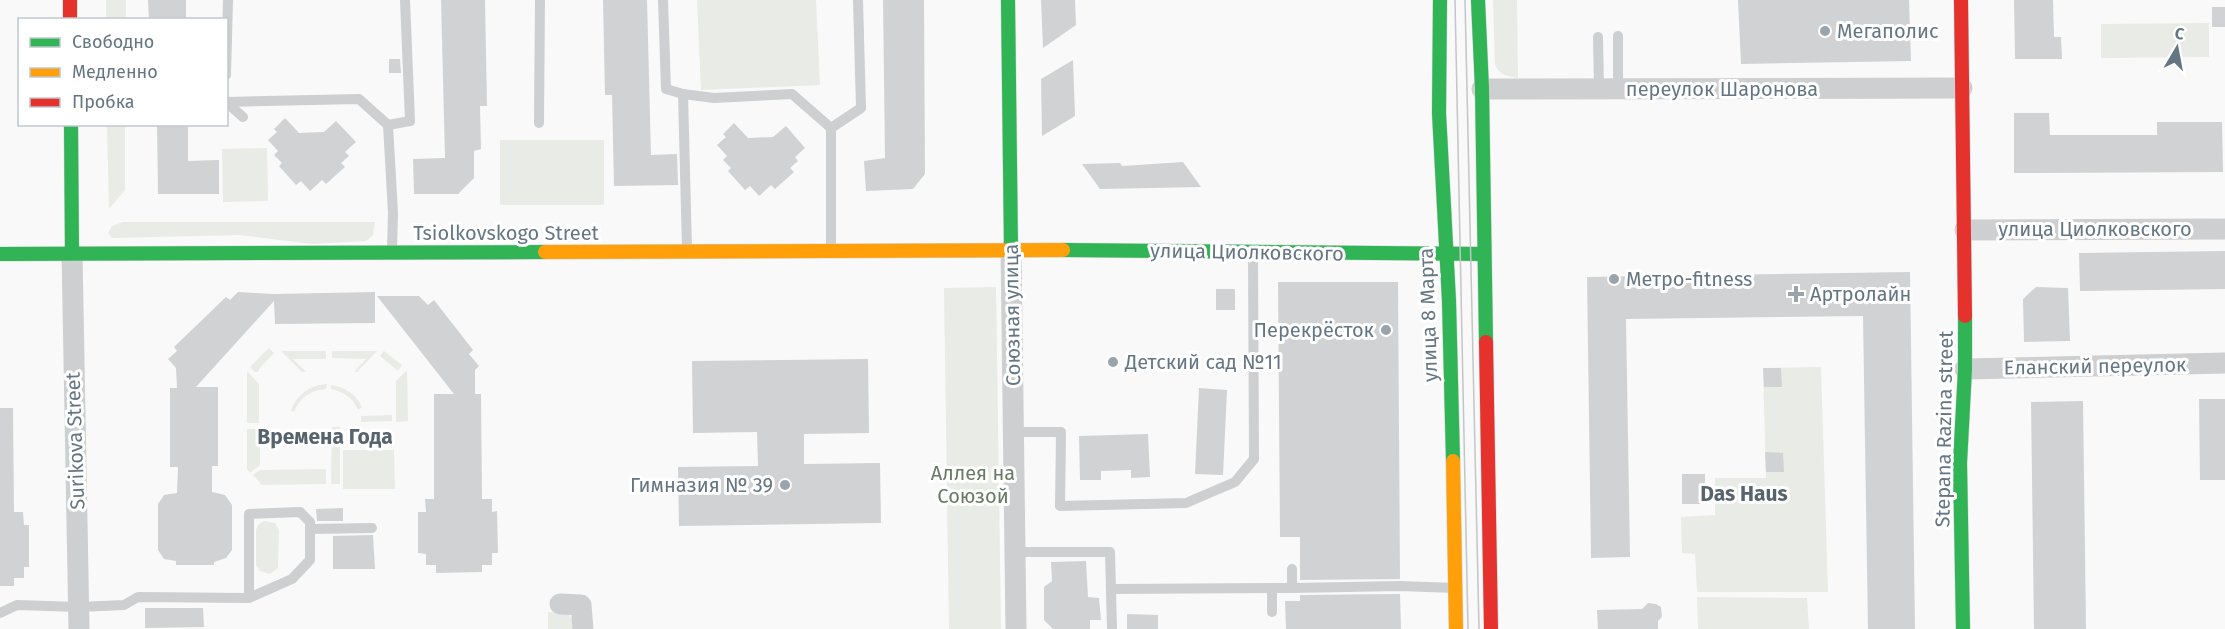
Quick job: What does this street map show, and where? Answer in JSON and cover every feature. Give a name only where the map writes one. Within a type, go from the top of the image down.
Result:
[{"type":"street","points":[[70,0],[70,18]]},
{"type":"street","name":"Союзная улица","points":[[1008,0],[1016,629]]},
{"type":"street","name":"улица 8 Марта","points":[[1440,0],[1438,34],[1456,629]]},
{"type":"street","points":[[1478,0],[1482,89],[1491,629]]},
{"type":"street","name":"Stepana Razina street","points":[[1961,0],[1965,230],[1965,369],[1960,463],[1963,629]]},
{"type":"street","name":"переулок Шаронова","points":[[1482,89],[1562,87],[1608,90],[1962,88]]},
{"type":"street","points":[[71,126],[72,253]]},
{"type":"street","name":"улица Циолковского","points":[[1965,230],[2225,229]]},
{"type":"street","name":"Tsiolkovskogo Street","points":[[0,254],[1011,249]]},
{"type":"street","name":"улица Циолковского","points":[[1011,249],[1483,255]]},
{"type":"street","name":"Surikova Street","points":[[72,253],[80,629]]},
{"type":"street","name":"Еланский переулок","points":[[1965,369],[2225,363]]},
{"type":"street","points":[[560,604],[581,605],[583,629]]},
{"type":"lane","points":[[228,0],[228,18]]},
{"type":"lane","points":[[388,125],[410,121],[405,0]]},
{"type":"lane","points":[[539,123],[540,0]]},
{"type":"lane","points":[[663,0],[666,89],[714,98],[792,94],[831,128],[831,250]]},
{"type":"lane","points":[[831,128],[861,108],[858,0]]},
{"type":"lane","points":[[1479,26],[1484,0]]},
{"type":"lane","points":[[1608,90],[1618,36]]},
{"type":"lane","points":[[1598,37],[1608,90]]},
{"type":"lane","points":[[684,94],[687,252]]},
{"type":"lane","points":[[228,102],[359,99],[388,125],[393,213],[392,253]]},
{"type":"lane","points":[[228,104],[243,117]]},
{"type":"lane","points":[[1014,432],[1061,432],[1060,506],[1186,503],[1234,483],[1254,459],[1253,252]]},
{"type":"lane","points":[[0,613],[17,605],[124,606],[138,597],[249,598],[292,579],[310,560],[309,522],[300,512],[249,514],[249,598]]},
{"type":"lane","points":[[310,529],[372,528]]},
{"type":"lane","points":[[1015,552],[1110,552],[1112,629]]},
{"type":"lane","points":[[1292,569],[1292,588]]},
{"type":"lane","points":[[1111,589],[1400,586],[1455,588]]},
{"type":"lane","points":[[1272,588],[1272,612]]},
{"type":"green space","points":[[106,0],[126,0],[126,18],[106,18]]},
{"type":"green space","points":[[697,0],[816,0],[820,85],[701,90]]},
{"type":"green space","points":[[1493,0],[1517,0],[1518,78],[1502,73],[1495,65]]},
{"type":"green space","points":[[2209,23],[2209,57],[2101,58],[2101,24]]},
{"type":"green space","points":[[107,126],[125,126],[125,190],[109,209]]},
{"type":"green space","points":[[500,140],[604,140],[604,205],[500,205]]},
{"type":"green space","points":[[267,148],[268,201],[223,202],[222,149]]},
{"type":"green space","points":[[123,222],[375,222],[373,235],[366,241],[312,244],[240,235],[112,238],[108,233],[112,226]]},
{"type":"green space","name":"Аллея на Союзой","points":[[996,287],[1001,629],[949,629],[944,288]]},
{"type":"green space","points":[[269,348],[274,353],[258,372],[255,372],[250,367]]},
{"type":"green space","points":[[281,351],[326,351],[326,359],[293,359],[306,372],[302,372]]},
{"type":"green space","points":[[332,351],[377,351],[357,372],[354,372],[366,359],[332,358]]},
{"type":"green space","points":[[384,351],[402,365],[398,371],[380,356]]},
{"type":"green space","points":[[1821,367],[1828,592],[1697,592],[1695,554],[1682,553],[1681,517],[1715,515],[1715,478],[1766,478],[1763,368]]},
{"type":"green space","points":[[407,370],[408,421],[396,422],[396,381]]},
{"type":"green space","points":[[247,371],[259,384],[259,423],[247,423]]},
{"type":"green space","points":[[327,384],[326,389],[307,395],[299,402],[294,412],[291,410],[305,391]]},
{"type":"green space","points":[[331,385],[349,392],[357,398],[362,407],[358,410],[351,399],[331,389]]},
{"type":"green space","points":[[392,415],[392,421],[361,422],[361,416]]},
{"type":"green space","points":[[332,427],[340,427],[340,484],[331,484]]},
{"type":"green space","points":[[247,429],[260,429],[260,465],[250,473],[247,469]]},
{"type":"green space","points":[[343,450],[394,450],[395,489],[343,489]]},
{"type":"green space","points":[[326,469],[326,484],[262,485],[253,475],[260,470]]},
{"type":"green space","points":[[264,521],[275,523],[279,530],[278,568],[270,574],[260,571],[256,565],[256,530],[258,525]]},
{"type":"green space","points":[[1697,597],[1807,598],[1809,629],[1698,629]]},
{"type":"green space","points":[[548,612],[569,614],[576,629],[548,629]]},
{"type":"building","points":[[148,0],[186,0],[186,18],[149,18]]},
{"type":"building","points":[[441,0],[485,0],[487,106],[480,106],[481,149],[474,151],[474,178],[458,194],[414,194],[413,159],[445,158]]},
{"type":"building","points":[[603,0],[647,0],[651,155],[677,154],[678,185],[614,186],[612,95],[605,95]]},
{"type":"building","points":[[883,0],[924,0],[925,174],[913,189],[866,191],[864,161],[885,158]]},
{"type":"building","points":[[1041,0],[1075,0],[1076,25],[1043,48]]},
{"type":"building","name":"Мегаполис","points":[[1738,0],[1909,0],[1911,61],[1741,64]]},
{"type":"building","points":[[2014,0],[2053,0],[2054,37],[2061,37],[2062,59],[2015,59]]},
{"type":"building","points":[[2212,7],[2225,7],[2225,27],[2212,27]]},
{"type":"building","points":[[389,59],[400,59],[401,73],[389,73]]},
{"type":"building","points":[[1073,60],[1075,116],[1042,136],[1041,79]]},
{"type":"building","points":[[2014,113],[2049,113],[2050,135],[2157,135],[2157,122],[2222,122],[2223,172],[2014,173]]},
{"type":"building","points":[[285,118],[299,133],[324,132],[336,121],[356,142],[345,152],[349,156],[341,163],[345,167],[326,184],[322,180],[310,191],[301,181],[296,185],[279,166],[282,163],[274,155],[278,151],[268,140],[277,132],[274,129]]},
{"type":"building","points":[[734,123],[748,138],[773,137],[786,126],[805,148],[795,157],[798,161],[790,168],[794,172],[775,189],[771,185],[759,196],[750,186],[745,190],[728,171],[731,168],[723,160],[727,156],[717,145],[726,137],[723,134]]},
{"type":"building","points":[[157,126],[188,126],[188,161],[219,160],[219,194],[158,194]]},
{"type":"building","points":[[1183,162],[1201,187],[1100,189],[1082,164],[1120,163],[1122,166]]},
{"type":"building","points":[[2225,251],[2225,289],[2080,291],[2079,253]]},
{"type":"building","points":[[1910,272],[1915,629],[1868,629],[1863,316],[1626,319],[1630,557],[1591,558],[1587,277]]},
{"type":"building","points":[[1278,282],[1398,282],[1400,579],[1300,580],[1300,537],[1280,537]]},
{"type":"building","points":[[2036,287],[2068,288],[2070,341],[2024,342],[2023,299]]},
{"type":"building","points":[[1216,289],[1235,289],[1235,310],[1216,310]]},
{"type":"building","points":[[238,292],[274,294],[375,292],[375,323],[275,324],[274,301],[196,387],[218,387],[218,466],[212,466],[212,492],[225,495],[232,505],[232,550],[226,558],[214,562],[214,565],[176,565],[176,561],[164,559],[158,550],[158,504],[164,495],[177,493],[178,467],[170,467],[170,388],[177,388],[176,368],[168,359],[177,351],[174,347],[226,297],[230,300]]},
{"type":"building","points":[[377,296],[419,296],[428,305],[434,300],[473,350],[469,354],[479,366],[475,370],[475,394],[481,394],[482,499],[492,499],[492,512],[497,511],[498,553],[492,553],[492,565],[482,565],[482,572],[436,573],[436,565],[426,565],[426,554],[418,553],[418,512],[426,512],[425,499],[434,499],[434,394],[454,394]]},
{"type":"building","points":[[868,359],[869,433],[804,434],[804,464],[880,463],[881,523],[679,526],[678,467],[758,466],[757,432],[693,433],[692,361]]},
{"type":"building","points":[[1763,368],[1781,368],[1782,387],[1764,387]]},
{"type":"building","points":[[1199,388],[1227,390],[1223,475],[1195,474]]},
{"type":"building","points":[[2199,399],[2225,399],[2225,480],[2200,480]]},
{"type":"building","points":[[2083,401],[2086,629],[2034,629],[2031,402]]},
{"type":"building","points":[[0,408],[13,408],[14,512],[23,512],[24,525],[29,525],[29,567],[24,567],[24,578],[14,578],[14,586],[0,586]]},
{"type":"building","points":[[1148,434],[1150,477],[1131,478],[1131,470],[1101,471],[1101,480],[1080,480],[1079,436]]},
{"type":"building","points":[[1765,452],[1783,453],[1784,472],[1766,472]]},
{"type":"building","points":[[1682,474],[1705,474],[1705,504],[1682,504]]},
{"type":"building","points":[[343,508],[343,521],[317,521],[316,509]]},
{"type":"building","points":[[373,535],[375,569],[333,569],[333,536]]},
{"type":"building","points":[[1086,561],[1088,597],[1099,598],[1101,620],[1090,620],[1090,629],[1053,629],[1044,620],[1044,587],[1052,581],[1051,562]]},
{"type":"building","points":[[1400,594],[1401,629],[1286,629],[1285,601],[1300,601],[1300,595]]},
{"type":"building","points":[[1648,603],[1661,607],[1662,617],[1658,621],[1658,629],[1598,629],[1597,610],[1642,609]]},
{"type":"building","points":[[145,608],[203,608],[204,627],[145,628]]},
{"type":"building","points":[[1127,614],[1158,615],[1158,629],[1127,629]]},
{"type":"tram line","points":[[1455,0],[1468,629]]},
{"type":"tram line","points":[[1465,0],[1479,629]]},
{"type":"traffic: fast","points":[[1008,0],[1011,249]]},
{"type":"traffic: fast","points":[[1440,0],[1439,113],[1449,301],[1453,461]]},
{"type":"traffic: fast","points":[[1478,0],[1482,89],[1486,342]]},
{"type":"traffic: fast","points":[[71,126],[72,253]]},
{"type":"traffic: fast","points":[[1063,250],[1483,254]]},
{"type":"traffic: fast","points":[[0,254],[545,252]]},
{"type":"traffic: fast","points":[[1963,629],[1960,463],[1965,369],[1965,316]]},
{"type":"traffic: slow","points":[[545,252],[1063,250]]},
{"type":"traffic: slow","points":[[1453,461],[1456,629]]},
{"type":"traffic: jam","points":[[70,0],[70,18]]},
{"type":"traffic: jam","points":[[1961,0],[1965,316]]},
{"type":"traffic: jam","points":[[1486,342],[1491,629]]},
{"type":"place","name":"Мегаполис","points":[[1825,31]]},
{"type":"place","name":"Метро-fitness","points":[[1614,279]]},
{"type":"place","name":"Артролайн","points":[[1796,294]]},
{"type":"place","name":"Перекрёсток","points":[[1386,330]]},
{"type":"place","name":"Детский сад №11","points":[[1113,362]]},
{"type":"place","name":"Гимназия № 39","points":[[785,485]]},
{"type":"district","name":"Времена Года","points":[[325,437]]},
{"type":"district","name":"Das Haus","points":[[1744,494]]}]
